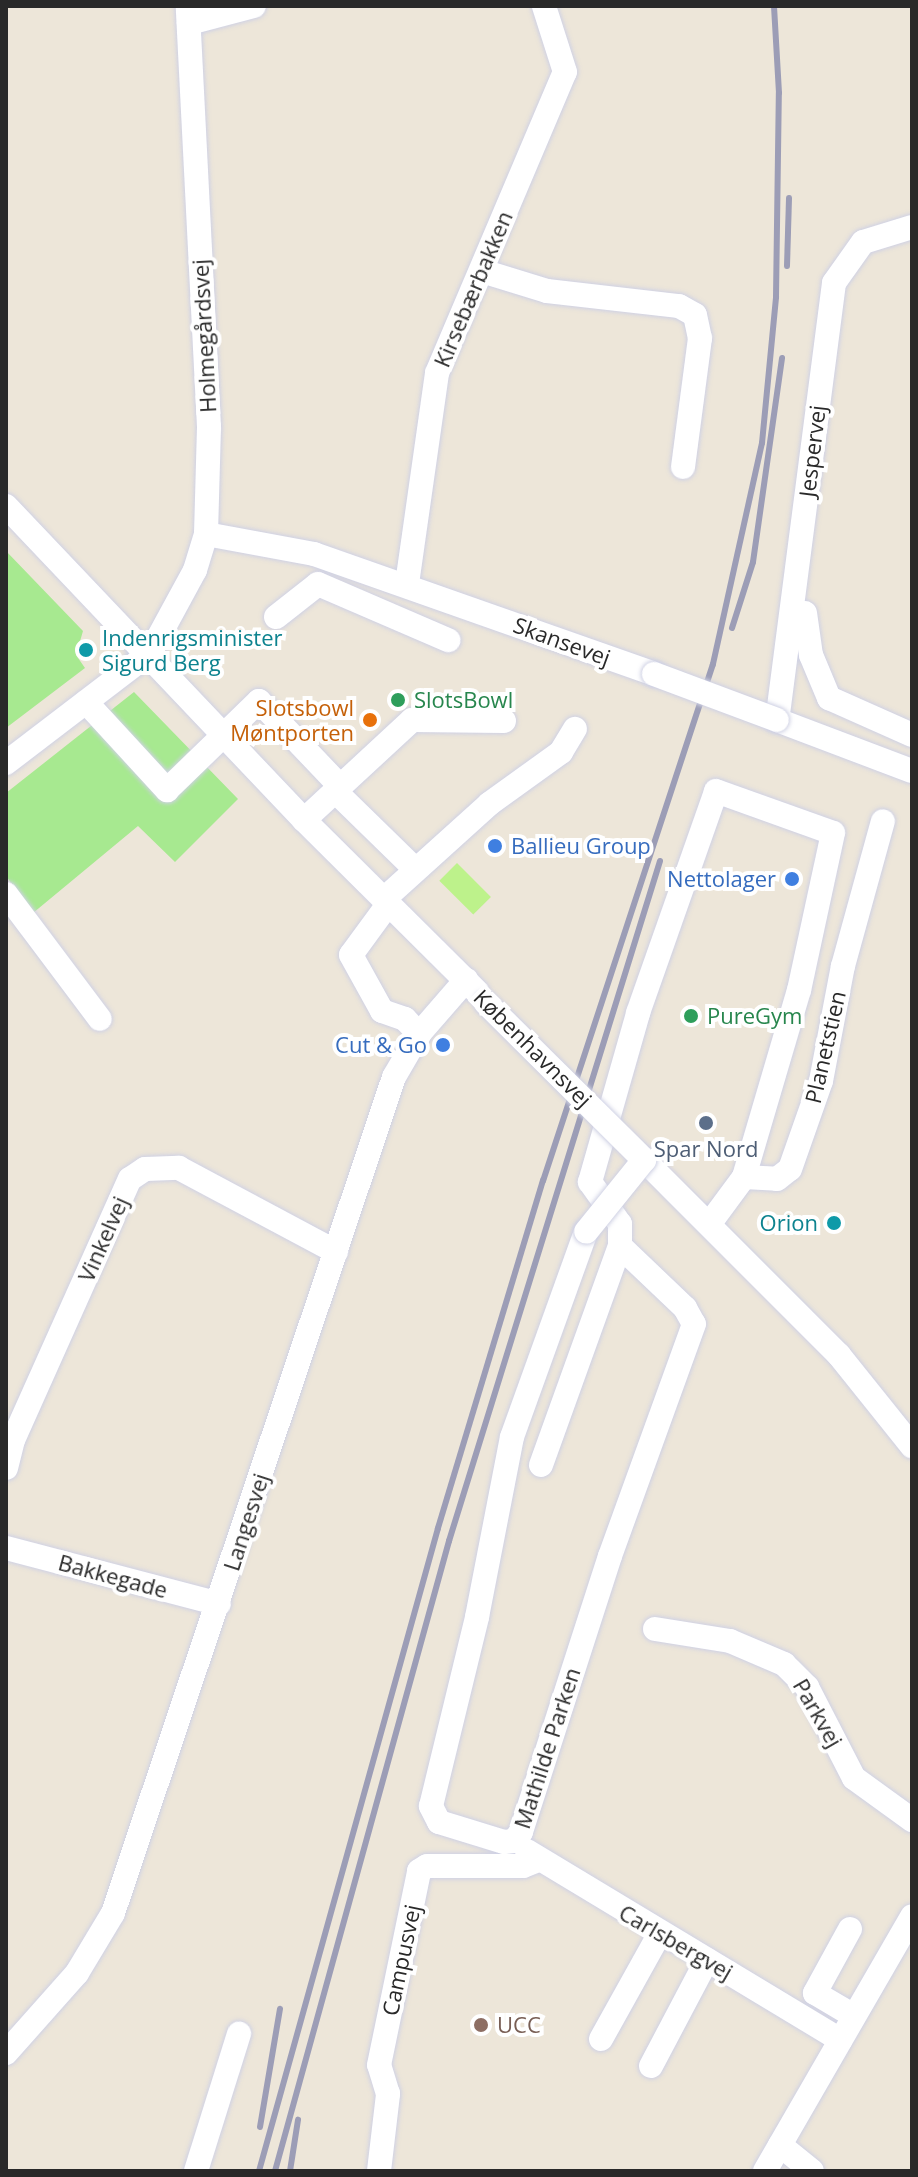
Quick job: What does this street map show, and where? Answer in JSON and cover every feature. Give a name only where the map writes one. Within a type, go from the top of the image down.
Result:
[{"type":"street","points":[[189,15],[254,6]]},
{"type":"street","name":"Kirsebærbakken","points":[[407,584],[437,373],[565,72],[544,6]]},
{"type":"street","name":"Holmegårdsvej","points":[[150,653],[195,570],[206,534],[209,427],[189,15]]},
{"type":"street","name":"Jespervej","points":[[777,720],[834,283],[863,242],[912,227]]},
{"type":"street","points":[[482,271],[547,291],[679,306],[695,315],[700,338],[683,467]]},
{"type":"street","name":"Københavnsvej","points":[[6,506],[150,653],[304,820],[839,1355],[912,1446]]},
{"type":"street","name":"Skansevej","points":[[206,534],[314,554],[407,584],[912,771]]},
{"type":"street","points":[[358,601],[372,573]]},
{"type":"street","points":[[276,617],[318,584],[448,640]]},
{"type":"street","points":[[805,613],[811,655],[829,698],[912,735]]},
{"type":"street","points":[[6,763],[150,653]]},
{"type":"street","points":[[86,702],[167,790],[259,701],[415,869]]},
{"type":"street","points":[[304,820],[412,720],[504,721]]},
{"type":"street","points":[[419,1034],[405,1019],[382,1011],[351,955],[387,901],[415,869],[489,804],[561,752],[575,729]]},
{"type":"street","points":[[541,1465],[620,1246],[620,1224],[590,1182],[638,1013],[716,791],[833,833],[799,990],[744,1177],[710,1223]]},
{"type":"street","name":"Planetstien","points":[[744,1177],[777,1179],[790,1169],[821,1081],[843,966],[883,821]]},
{"type":"street","points":[[6,894],[100,1019]]},
{"type":"street","name":"Langesvej","points":[[7,2050],[101,1939],[219,1604],[394,1077],[419,1034],[466,980]]},
{"type":"street","name":"Mathilde Parken","points":[[620,1246],[685,1308],[694,1324],[514,1841],[439,1822],[431,1806],[477,1617],[512,1437],[586,1232],[644,1160]]},
{"type":"street","name":"Vinkelvej","points":[[6,1468],[13,1440],[130,1179],[145,1169],[179,1168],[336,1252]]},
{"type":"street","name":"Bakkegade","points":[[6,1548],[219,1604]]},
{"type":"street","name":"Parkvej","points":[[655,1629],[730,1641],[784,1664],[807,1687],[854,1778],[912,1820]]},
{"type":"street","name":"Carlsbergvej","points":[[514,1841],[539,1860],[840,2040]]},
{"type":"street","name":"Campusvej","points":[[379,2171],[388,2094],[379,2065],[419,1871],[427,1866],[523,1866],[539,1860]]},
{"type":"street","points":[[765,2171],[912,1916]]},
{"type":"street","points":[[850,1929],[815,1993],[854,2016]]},
{"type":"street","points":[[601,2039],[660,1933]]},
{"type":"street","points":[[651,2066],[707,1960]]},
{"type":"street","points":[[196,2171],[239,2034]]},
{"type":"street","points":[[780,2145],[812,2171]]},
{"type":"green space","points":[[6,551],[83,631],[76,655],[85,668],[6,728]]},
{"type":"green space","points":[[134,692],[238,799],[175,862],[138,826],[33,913],[6,876],[6,793]]},
{"type":"green space","points":[[457,863],[491,897],[473,915],[439,881]]},
{"type":"railway","points":[[259,2171],[438,1528],[543,1181],[713,664],[762,443],[776,297],[779,93],[774,6]]},
{"type":"railway","points":[[787,266],[789,198]]},
{"type":"railway","points":[[732,628],[753,562],[782,358]]},
{"type":"railway","points":[[275,2171],[449,1541],[660,861]]},
{"type":"railway","points":[[260,2127],[280,2009]]},
{"type":"railway","points":[[290,2171],[298,2120]]},
{"type":"place","name":"Indenrigsminister Sigurd Berg","points":[[86,650]]},
{"type":"place","name":"SlotsBowl","points":[[398,700]]},
{"type":"place","name":"Slotsbowl Møntporten","points":[[370,720]]},
{"type":"place","name":"Ballieu Group","points":[[495,846]]},
{"type":"place","name":"Nettolager","points":[[792,879]]},
{"type":"place","name":"PureGym","points":[[691,1016]]},
{"type":"place","name":"Cut & Go","points":[[443,1045]]},
{"type":"place","name":"Spar Nord","points":[[706,1123]]},
{"type":"place","name":"Orion","points":[[834,1223]]},
{"type":"place","name":"UCC","points":[[481,2025]]}]
